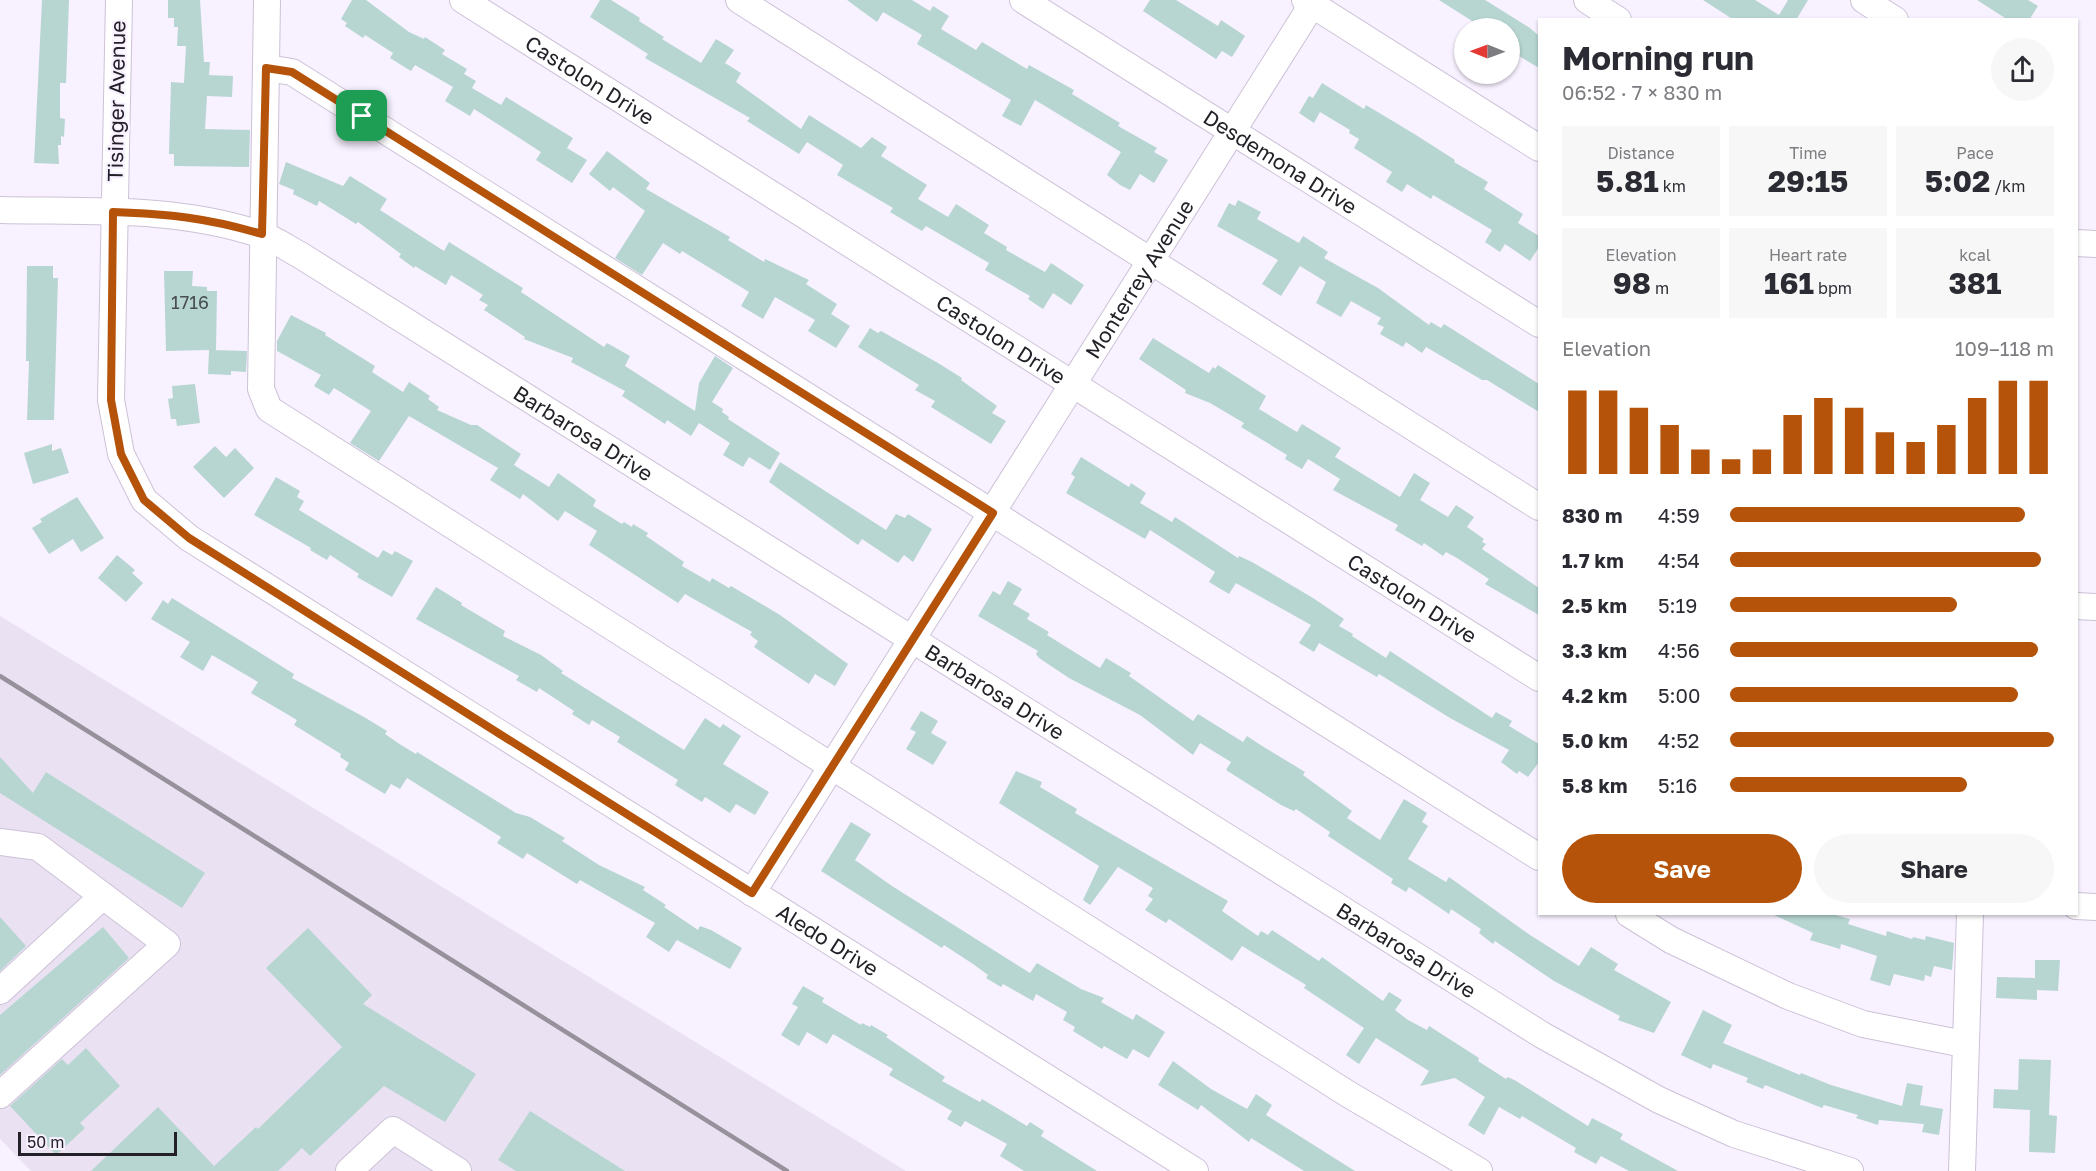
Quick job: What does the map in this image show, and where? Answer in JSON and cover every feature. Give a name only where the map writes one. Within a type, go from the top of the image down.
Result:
[{"type":"street","name":"Tisinger Avenue","points":[[119,0],[111,400],[121,454]]},
{"type":"street","points":[[267,0],[261,388],[269,410],[1348,1094],[1479,1171]]},
{"type":"street","name":"Castolon Drive","points":[[463,0],[1538,677]]},
{"type":"street","points":[[740,0],[1538,506]]},
{"type":"street","name":"Desdemona Drive","points":[[1023,0],[1538,323]]},
{"type":"street","points":[[1587,0],[1615,18]]},
{"type":"street","points":[[1864,0],[1892,18]]},
{"type":"street","points":[[1311,2],[1538,147]]},
{"type":"street","name":"Monterrey Avenue","points":[[752,893],[1233,131],[1311,2]]},
{"type":"street","points":[[266,68],[292,72],[1538,856]]},
{"type":"street","name":"Barbarosa Drive","points":[[0,210],[175,214],[218,222],[262,234],[330,274],[914,638],[1542,1035],[1659,1100],[1734,1134],[1850,1171]]},
{"type":"street","points":[[2078,243],[2096,244]]},
{"type":"street","name":"Aledo Drive","points":[[121,454],[144,500],[189,538],[1195,1171]]},
{"type":"street","points":[[2078,606],[2096,608]]},
{"type":"street","points":[[0,842],[38,847],[167,944],[0,1095]]},
{"type":"street","points":[[0,991],[103,896]]},
{"type":"street","points":[[2078,906],[2096,907]]},
{"type":"street","points":[[1631,915],[1671,940],[1788,996],[1863,1024],[1964,1044]]},
{"type":"street","points":[[1962,1171],[1964,1044],[1970,915]]},
{"type":"street","points":[[349,1171],[393,1130],[458,1171]]},
{"type":"shaded area","points":[[0,616],[906,1171],[31,1171],[0,1139]]},
{"type":"building","points":[[42,0],[69,0],[66,83],[60,83],[60,118],[65,119],[64,137],[61,136],[61,145],[58,145],[59,164],[34,163]]},
{"type":"building","points":[[168,0],[200,0],[204,62],[210,62],[209,75],[233,76],[232,97],[207,96],[205,129],[250,130],[249,167],[174,166],[174,154],[169,154],[171,82],[184,83],[186,46],[177,46],[178,27],[174,27],[174,18],[168,18]]},
{"type":"building","points":[[352,0],[366,0],[409,32],[424,39],[425,37],[445,50],[442,54],[467,69],[464,74],[476,81],[472,88],[501,105],[506,97],[573,138],[567,148],[587,160],[572,183],[536,160],[541,152],[474,109],[470,116],[445,101],[453,87],[415,65],[411,71],[390,58],[393,53],[365,35],[363,38],[345,26],[347,23],[341,19]]},
{"type":"building","points":[[600,0],[611,0],[640,18],[639,21],[664,37],[662,39],[701,63],[716,39],[734,50],[725,63],[741,73],[736,82],[801,129],[809,115],[861,148],[872,137],[887,147],[881,156],[927,185],[918,199],[948,217],[956,204],[989,225],[984,233],[1007,247],[1006,250],[1045,272],[1051,263],[1084,285],[1071,305],[1053,293],[1043,309],[1028,299],[1030,296],[985,270],[989,263],[926,226],[922,231],[890,212],[893,208],[837,175],[843,165],[807,142],[799,154],[747,121],[750,118],[645,58],[648,54],[590,17]]},
{"type":"building","points":[[847,0],[912,0],[930,11],[933,6],[949,16],[941,29],[976,50],[982,42],[1027,69],[1029,65],[1074,90],[1072,94],[1120,123],[1118,126],[1157,148],[1154,152],[1168,160],[1154,183],[1140,174],[1130,190],[1107,175],[1121,152],[1035,100],[1021,126],[1002,116],[1011,100],[917,44],[922,35],[883,12],[877,22]]},
{"type":"building","points":[[1150,0],[1176,0],[1218,26],[1221,20],[1245,36],[1232,57],[1222,51],[1216,59],[1143,11]]},
{"type":"building","points":[[1439,0],[1485,0],[1514,18],[1467,18]]},
{"type":"building","points":[[1703,0],[1755,0],[1779,15],[1788,0],[1808,0],[1797,18],[1731,18]]},
{"type":"building","points":[[1977,0],[2028,0],[2038,6],[2030,18],[2005,18]]},
{"type":"building","points":[[1520,22],[1538,35],[1538,67],[1520,57]]},
{"type":"building","points":[[1322,83],[1364,109],[1366,105],[1488,182],[1484,189],[1523,214],[1518,223],[1538,235],[1538,249],[1530,261],[1505,244],[1500,252],[1485,242],[1492,230],[1433,195],[1431,199],[1407,184],[1402,192],[1386,182],[1392,172],[1354,148],[1359,139],[1349,133],[1350,130],[1320,112],[1314,123],[1299,113],[1309,96],[1313,98]]},
{"type":"building","points":[[607,151],[650,183],[646,189],[730,237],[728,240],[764,262],[765,259],[809,280],[806,284],[837,304],[831,314],[850,326],[836,348],[808,331],[815,320],[775,297],[763,319],[741,306],[749,292],[682,251],[680,254],[663,243],[642,275],[615,258],[645,211],[613,187],[610,191],[589,174]]},
{"type":"building","points":[[286,162],[343,186],[350,176],[387,199],[380,210],[444,251],[449,242],[523,288],[521,292],[604,347],[607,343],[630,356],[625,366],[695,411],[699,383],[715,356],[733,368],[712,402],[723,409],[722,412],[729,417],[728,419],[780,453],[770,470],[749,457],[743,467],[723,455],[730,443],[699,423],[691,436],[667,420],[665,424],[622,396],[625,391],[571,362],[573,358],[524,339],[525,337],[484,310],[488,305],[479,300],[483,295],[451,275],[446,285],[415,266],[414,268],[399,257],[401,254],[358,222],[356,224],[319,201],[317,206],[293,194],[294,190],[279,184]]},
{"type":"building","points":[[1238,200],[1261,212],[1257,219],[1299,243],[1303,236],[1328,252],[1324,258],[1378,288],[1429,325],[1431,322],[1441,328],[1444,324],[1538,383],[1538,411],[1426,347],[1422,353],[1406,342],[1403,347],[1380,334],[1384,327],[1377,324],[1381,318],[1351,301],[1341,317],[1316,303],[1326,282],[1300,266],[1281,296],[1262,284],[1278,260],[1217,226],[1229,203],[1235,206]]},
{"type":"building","points":[[27,266],[53,266],[53,278],[58,278],[54,420],[27,420],[29,361],[26,361]]},
{"type":"building","points":[[164,271],[193,271],[192,286],[207,287],[207,291],[217,291],[216,350],[212,350],[247,351],[246,372],[231,371],[231,375],[208,374],[209,350],[166,351]]},
{"type":"building","points":[[291,315],[326,333],[325,335],[375,366],[372,372],[403,392],[409,382],[430,396],[428,399],[439,407],[437,410],[471,425],[477,425],[521,454],[514,465],[549,487],[558,473],[596,500],[593,506],[622,524],[624,522],[632,527],[633,524],[648,533],[646,536],[684,562],[682,566],[710,582],[712,578],[729,588],[731,586],[780,615],[848,664],[835,686],[815,674],[809,684],[754,647],[758,641],[750,635],[752,632],[685,594],[678,603],[589,545],[597,531],[565,511],[558,521],[523,494],[520,499],[490,480],[498,468],[409,416],[379,461],[350,443],[371,411],[334,388],[329,395],[314,386],[321,375],[277,351],[277,341]]},
{"type":"building","points":[[870,328],[878,333],[881,331],[938,363],[962,378],[961,380],[997,406],[992,413],[1006,421],[991,444],[931,407],[935,401],[915,390],[919,385],[858,347]]},
{"type":"building","points":[[1153,338],[1209,373],[1213,367],[1215,369],[1218,365],[1266,396],[1259,409],[1297,432],[1302,424],[1341,448],[1335,457],[1400,497],[1414,473],[1430,483],[1420,500],[1448,517],[1456,505],[1474,517],[1467,527],[1484,539],[1482,542],[1486,544],[1482,549],[1538,587],[1538,614],[1485,584],[1489,579],[1457,558],[1446,552],[1443,556],[1424,543],[1422,546],[1395,530],[1398,525],[1333,490],[1340,479],[1308,459],[1302,469],[1285,459],[1287,455],[1241,427],[1244,423],[1210,403],[1185,393],[1186,390],[1139,359]]},
{"type":"building","points":[[195,384],[200,423],[177,426],[176,419],[171,419],[168,399],[173,398],[172,386]]},
{"type":"building","points":[[52,444],[52,451],[61,448],[69,473],[33,484],[24,453]]},
{"type":"building","points":[[215,446],[226,457],[235,448],[254,468],[224,498],[193,467]]},
{"type":"building","points":[[1081,457],[1129,487],[1131,483],[1146,493],[1140,503],[1172,522],[1175,517],[1238,558],[1239,556],[1252,562],[1313,598],[1344,619],[1339,626],[1386,658],[1390,651],[1492,718],[1496,712],[1512,721],[1509,726],[1538,743],[1538,763],[1528,777],[1519,771],[1517,774],[1501,762],[1509,750],[1450,718],[1379,674],[1377,677],[1319,643],[1314,652],[1299,643],[1311,625],[1236,583],[1229,594],[1209,582],[1215,572],[1150,530],[1145,539],[1066,493],[1075,477],[1071,474]]},
{"type":"building","points":[[780,462],[886,530],[896,514],[905,518],[908,514],[932,529],[913,562],[904,555],[898,563],[862,539],[858,545],[769,482]]},
{"type":"building","points":[[276,477],[300,491],[297,497],[304,501],[299,510],[378,558],[383,550],[392,555],[395,551],[413,561],[392,597],[357,577],[359,574],[330,555],[327,560],[310,550],[311,548],[254,515]]},
{"type":"building","points":[[77,497],[104,538],[81,552],[73,539],[49,554],[32,528],[42,522],[40,519]]},
{"type":"building","points":[[117,555],[135,570],[132,573],[143,583],[126,602],[98,578]]},
{"type":"building","points":[[1008,581],[1022,589],[1013,604],[1030,614],[1027,619],[1049,632],[1047,635],[1100,668],[1106,658],[1131,673],[1129,676],[1193,721],[1198,714],[1243,742],[1247,736],[1305,772],[1303,775],[1352,811],[1347,818],[1380,840],[1404,799],[1427,813],[1422,822],[1428,826],[1408,859],[1446,882],[1449,877],[1530,935],[1579,966],[1591,947],[1618,964],[1614,970],[1671,1002],[1654,1033],[1618,1020],[1620,1016],[1554,981],[1495,941],[1493,944],[1479,933],[1481,929],[1451,909],[1449,914],[1409,887],[1406,892],[1391,883],[1393,879],[1328,836],[1330,832],[1296,809],[1294,811],[1281,805],[1226,770],[1231,762],[1200,743],[1193,755],[1140,715],[1069,678],[1039,658],[1036,654],[1038,651],[978,616],[993,591],[1000,595]]},
{"type":"building","points":[[436,587],[505,631],[503,636],[541,655],[563,671],[561,673],[684,750],[705,718],[720,728],[723,724],[741,736],[723,764],[769,792],[755,815],[736,804],[730,813],[705,797],[702,802],[675,785],[678,780],[617,742],[620,737],[592,720],[589,725],[572,714],[574,711],[539,688],[537,692],[516,680],[519,676],[416,619]]},
{"type":"building","points":[[172,598],[294,674],[292,678],[387,731],[385,734],[401,745],[416,754],[417,752],[516,813],[530,817],[565,838],[562,841],[599,865],[645,887],[643,890],[698,930],[700,926],[711,930],[742,948],[730,969],[677,940],[669,952],[646,937],[655,923],[580,880],[577,884],[527,853],[523,859],[497,843],[501,837],[407,778],[400,789],[391,784],[385,794],[345,770],[349,763],[340,757],[341,754],[294,725],[297,720],[251,693],[258,682],[212,655],[203,671],[180,657],[190,642],[151,619],[163,600],[168,604]]},
{"type":"building","points":[[921,711],[938,721],[931,733],[947,742],[933,765],[906,749],[916,732],[910,729]]},
{"type":"building","points":[[0,757],[33,793],[46,772],[205,873],[182,908],[0,793]]},
{"type":"building","points":[[1016,771],[1042,782],[1040,787],[1077,809],[1075,813],[1228,901],[1222,911],[1258,936],[1261,931],[1268,935],[1272,930],[1319,961],[1322,957],[1383,1001],[1389,992],[1402,1000],[1395,1010],[1408,1020],[1427,1030],[1429,1026],[1479,1058],[1478,1061],[1506,1079],[1508,1077],[1516,1081],[1588,1126],[1592,1118],[1623,1134],[1620,1139],[1678,1171],[1629,1171],[1601,1156],[1596,1164],[1574,1152],[1576,1148],[1522,1116],[1520,1119],[1499,1107],[1484,1135],[1468,1125],[1485,1097],[1455,1078],[1420,1086],[1429,1071],[1376,1038],[1359,1064],[1346,1055],[1364,1028],[1304,988],[1306,985],[1242,946],[1232,961],[1169,919],[1166,923],[1145,910],[1153,899],[1148,896],[1153,888],[1118,867],[1090,905],[1083,900],[1099,866],[999,803]]},
{"type":"building","points":[[851,822],[871,834],[855,860],[892,886],[1030,973],[1037,963],[1081,989],[1104,998],[1101,1002],[1133,1020],[1136,1014],[1165,1032],[1149,1058],[1133,1049],[1127,1059],[1104,1046],[1102,1049],[1073,1031],[1075,1027],[1063,1020],[1067,1012],[1036,994],[1033,1001],[1003,984],[1001,987],[986,978],[988,975],[944,945],[942,948],[821,871]]},
{"type":"building","points":[[1774,915],[1836,915],[1850,919],[1848,924],[1886,936],[1887,931],[1912,939],[1913,937],[1925,940],[1926,936],[1954,943],[1952,970],[1934,966],[1931,977],[1925,975],[1924,981],[1894,974],[1890,986],[1870,980],[1877,956],[1841,944],[1840,949],[1810,940],[1813,933]]},
{"type":"building","points":[[0,917],[26,946],[0,971]]},
{"type":"building","points":[[103,927],[129,958],[0,1075],[0,1015]]},
{"type":"building","points":[[308,928],[372,995],[363,1004],[476,1074],[445,1122],[384,1086],[310,1156],[302,1148],[278,1171],[91,1171],[158,1107],[214,1166],[256,1127],[258,1129],[342,1047],[266,968]]},
{"type":"building","points":[[2035,960],[2060,960],[2058,991],[2037,990],[2037,1000],[1996,998],[1997,977],[2035,978]]},
{"type":"building","points":[[803,986],[824,998],[822,1002],[861,1025],[862,1023],[870,1027],[871,1025],[888,1035],[886,1037],[945,1077],[942,1081],[980,1102],[982,1099],[1027,1126],[1030,1122],[1044,1131],[1041,1136],[1097,1171],[1024,1171],[1000,1156],[1007,1144],[965,1121],[961,1127],[947,1119],[952,1111],[889,1075],[893,1069],[833,1034],[827,1044],[807,1032],[799,1046],[781,1035],[798,1007],[792,1004]]},
{"type":"building","points":[[1703,1010],[1732,1025],[1723,1043],[1800,1075],[1801,1073],[1831,1085],[1902,1106],[1907,1083],[1923,1086],[1920,1105],[1943,1109],[1939,1135],[1922,1132],[1924,1124],[1879,1120],[1878,1125],[1856,1118],[1858,1115],[1824,1105],[1822,1108],[1765,1085],[1763,1089],[1746,1082],[1748,1078],[1713,1064],[1711,1069],[1681,1055]]},
{"type":"building","points":[[86,1048],[120,1086],[80,1123],[85,1128],[56,1155],[10,1106],[62,1059],[68,1065]]},
{"type":"building","points":[[2019,1059],[2051,1060],[2049,1115],[2057,1116],[2055,1153],[2029,1152],[2030,1110],[1993,1108],[1994,1089],[2018,1090]]},
{"type":"building","points":[[1173,1061],[1211,1089],[1247,1109],[1256,1094],[1272,1105],[1266,1115],[1355,1171],[1304,1171],[1251,1138],[1249,1142],[1201,1105],[1198,1110],[1158,1085]]},
{"type":"building","points":[[530,1111],[625,1171],[516,1171],[498,1160]]},
{"type":"railway","points":[[0,676],[787,1171]]},
{"type":"route","points":[[266,68],[292,72],[362,116],[993,513],[752,893],[189,538],[144,500],[121,454],[111,400],[113,212],[175,214],[218,222],[262,234],[266,68]]}]
